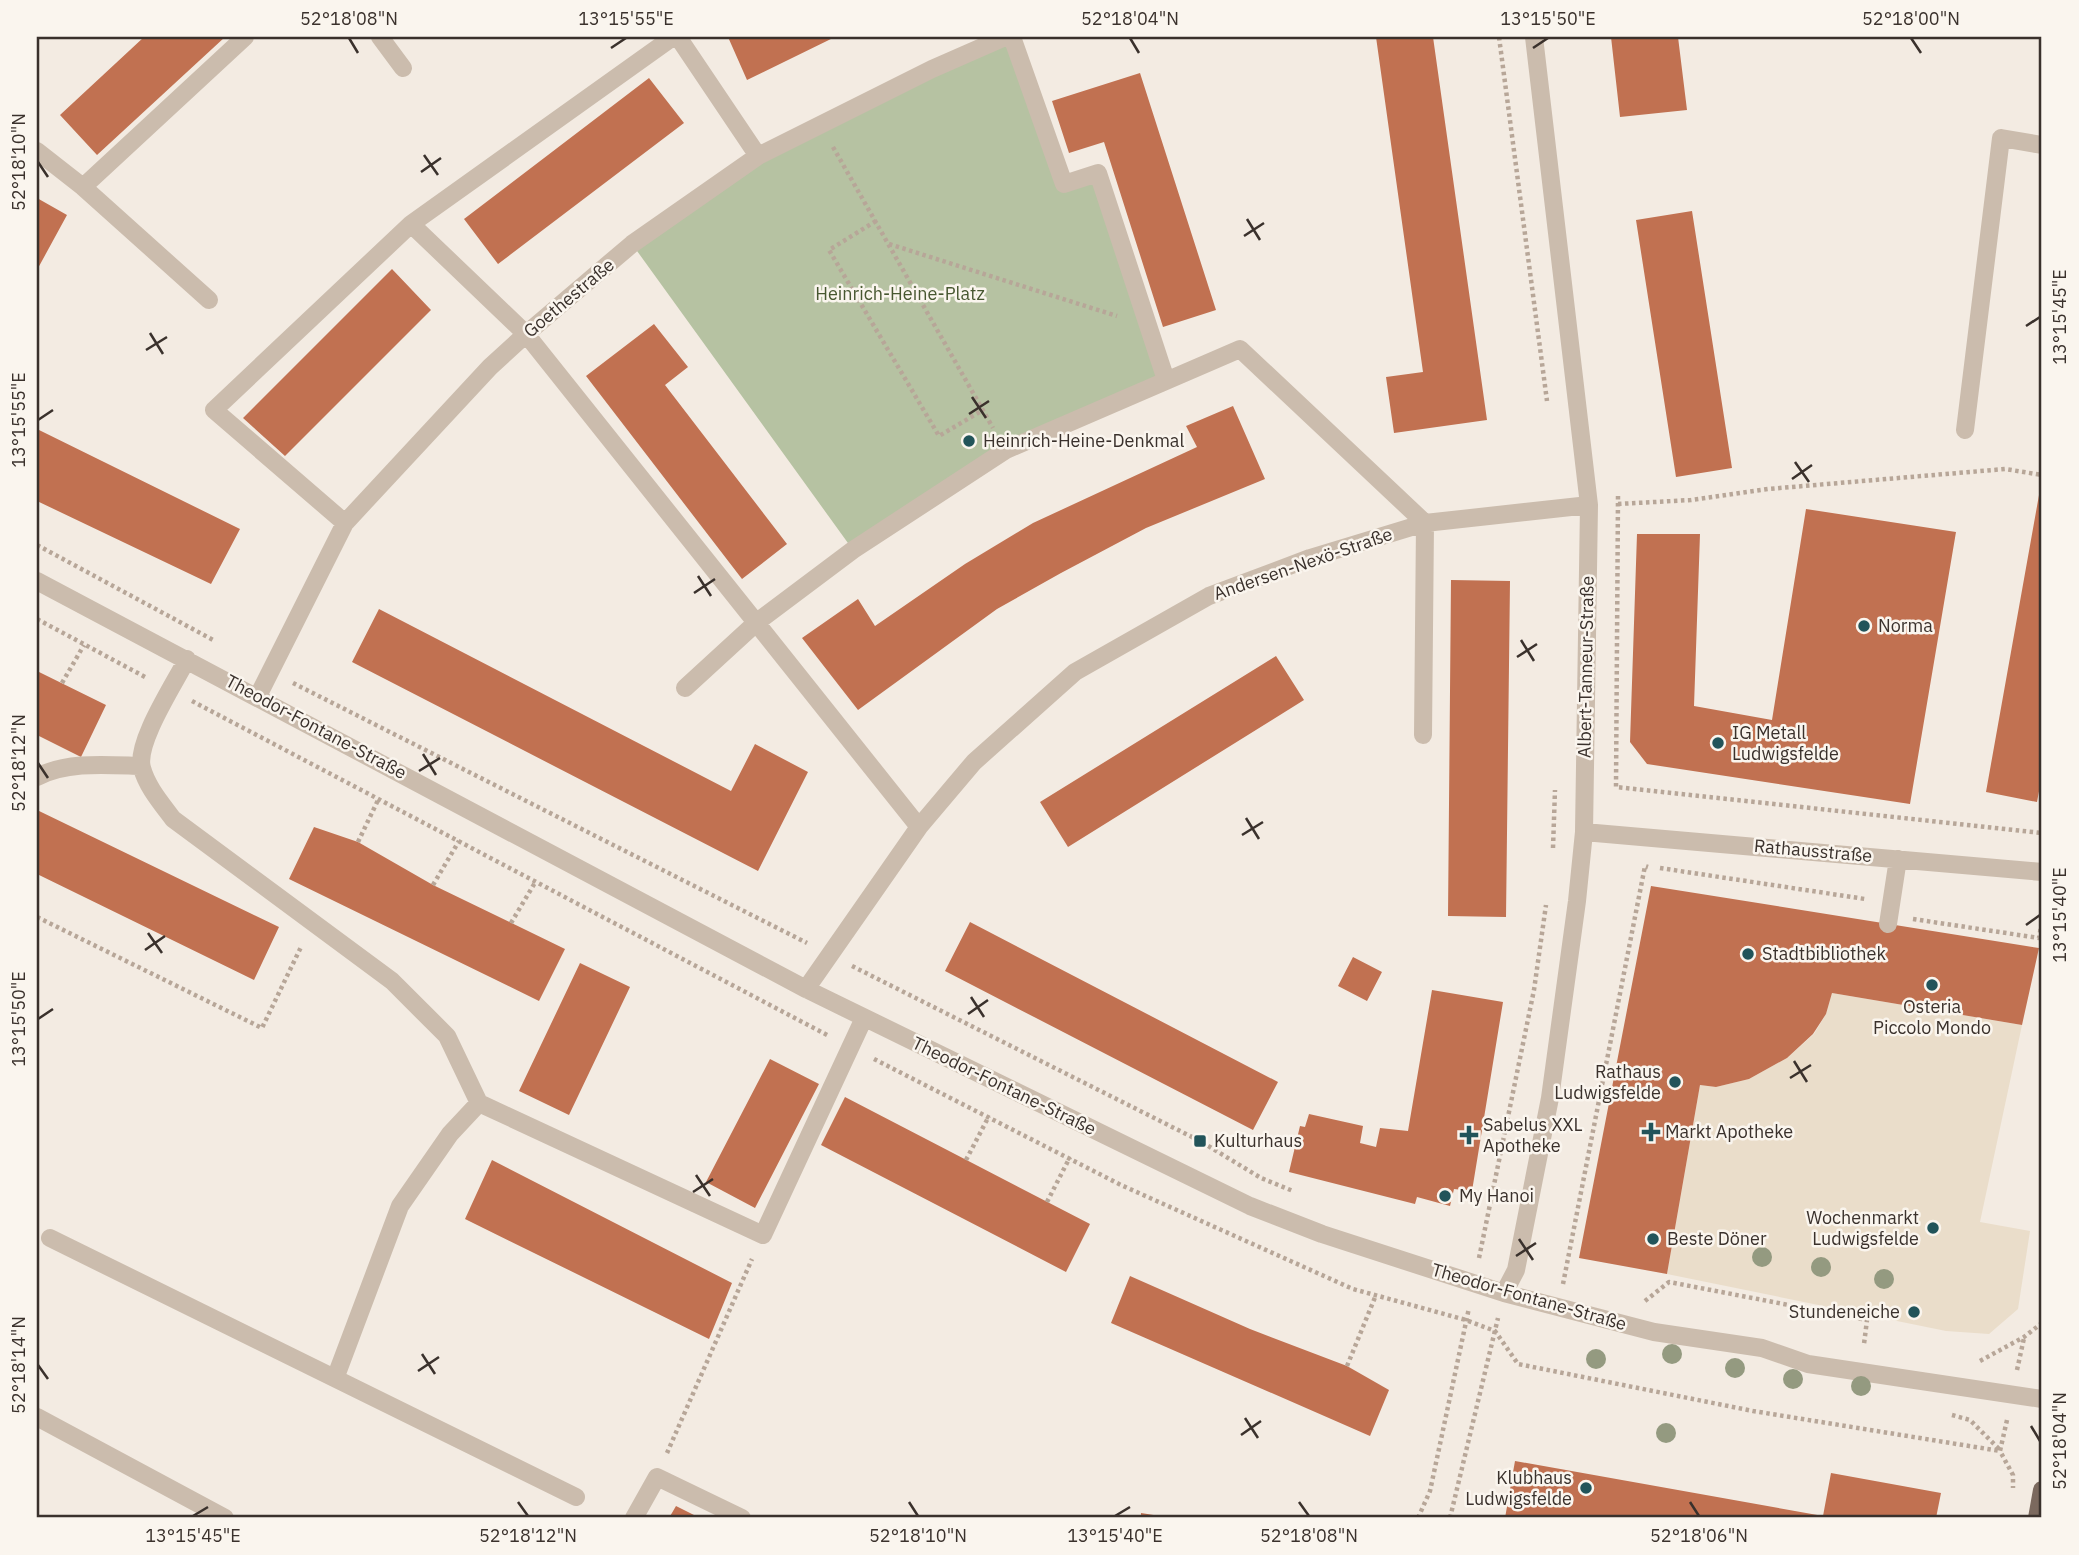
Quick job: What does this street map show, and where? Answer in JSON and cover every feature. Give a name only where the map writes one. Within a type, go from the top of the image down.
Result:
[{"type":"main road","points":[[2037,1518],[2042,1490]]},
{"type":"street","points":[[83,187],[245,37]]},
{"type":"street","points":[[380,37],[403,68]]},
{"type":"street","points":[[345,523],[214,410],[411,224],[675,37],[758,156]]},
{"type":"street","name":"Goethestraße","points":[[258,696],[345,523],[490,366],[526,334],[632,244],[758,156],[932,69],[1005,37]]},
{"type":"street","points":[[1012,37],[1064,184],[1098,173],[1166,380]]},
{"type":"street","name":"Albert-Tanneur-Straße","points":[[1504,1293],[1516,1270],[1550,1098],[1584,832],[1589,505],[1534,37]]},
{"type":"street","points":[[1965,430],[2001,138],[2042,145]]},
{"type":"street","points":[[37,151],[83,187],[209,300]]},
{"type":"street","points":[[411,224],[526,334],[919,827]]},
{"type":"street","points":[[685,688],[757,622],[853,550],[1006,450],[1240,349],[1425,523],[1423,735]]},
{"type":"street","name":"Andersen-Nexö-Straße","points":[[806,989],[919,827],[974,762],[1075,672],[1209,596],[1310,558],[1425,523],[1589,505]]},
{"type":"street","name":"Theodor-Fontane-Straße","points":[[37,582],[258,696],[806,989],[1250,1206],[1322,1234],[1504,1293],[1654,1332],[1762,1348],[1808,1364],[2042,1399]]},
{"type":"street","points":[[187,659],[145,740],[141,766],[154,793],[173,819],[392,981],[447,1036],[479,1103],[763,1235],[864,1018]]},
{"type":"street","points":[[37,777],[46,772],[98,764],[141,766]]},
{"type":"street","name":"Rathausstraße","points":[[1584,832],[2042,872]]},
{"type":"street","points":[[1888,923],[1898,859]]},
{"type":"street","points":[[335,1376],[400,1206],[450,1134],[479,1103]]},
{"type":"street","points":[[50,1238],[576,1497]]},
{"type":"street","points":[[37,1417],[225,1518]]},
{"type":"street","points":[[634,1518],[657,1477],[742,1518]]},
{"type":"path","points":[[1499,37],[1548,411]]},
{"type":"path","points":[[820,125],[994,430]]},
{"type":"path","points":[[876,222],[830,250],[939,436],[983,410]]},
{"type":"path","points":[[888,244],[1149,326]]},
{"type":"path","points":[[1589,505],[1691,500],[1781,488],[2005,469],[2042,475]]},
{"type":"path","points":[[1619,504],[1616,787],[2042,833]]},
{"type":"path","points":[[37,545],[221,645]]},
{"type":"path","points":[[62,683],[84,644]]},
{"type":"path","points":[[270,671],[1200,1140],[1261,1178],[1295,1192]]},
{"type":"path","points":[[1552,854],[1555,784]]},
{"type":"path","points":[[358,842],[379,798]]},
{"type":"path","points":[[433,885],[459,841]]},
{"type":"path","points":[[1563,1285],[1645,866],[1864,901],[1868,882],[1918,889],[1910,928]]},
{"type":"path","points":[[511,923],[536,881]]},
{"type":"path","points":[[1479,1258],[1534,990],[1548,895]]},
{"type":"path","points":[[37,917],[262,1028],[313,921]]},
{"type":"path","points":[[1912,919],[2039,938],[2042,920]]},
{"type":"path","points":[[966,1160],[989,1116]]},
{"type":"path","points":[[1047,1202],[1070,1157]]},
{"type":"path","points":[[657,1477],[763,1235]]},
{"type":"path","points":[[1469,1255],[1573,1288]]},
{"type":"path","points":[[1632,1300],[1644,1302],[1669,1282],[1867,1321],[1863,1344],[1872,1346]]},
{"type":"path","points":[[1418,1518],[1430,1491],[1475,1283]]},
{"type":"path","points":[[1450,1518],[1504,1293]]},
{"type":"path","points":[[1348,1366],[1376,1295]]},
{"type":"path","points":[[1969,1360],[1982,1361],[2024,1337],[2042,1323]]},
{"type":"path","points":[[1495,1331],[1518,1364],[1753,1411],[2000,1451]]},
{"type":"path","points":[[2000,1451],[2024,1337]]},
{"type":"path","points":[[1945,1414],[1970,1420],[2000,1451],[2012,1475],[2014,1497]]},
{"type":"green space","name":"Heinrich-Heine-Platz","points":[[1005,37],[1064,184],[1098,173],[1166,380],[1006,450],[853,550],[632,244],[758,156]]},
{"type":"shaded area","points":[[1832,993],[2022,1025],[1980,1222],[2030,1231],[2018,1309],[1989,1334],[1946,1331],[1667,1274],[1700,1085],[1716,1087],[1749,1079],[1787,1058],[1814,1034],[1826,1014]]},
{"type":"building","points":[[144,37],[225,37],[97,155],[60,115]]},
{"type":"building","points":[[728,37],[835,37],[747,80]]},
{"type":"building","points":[[1376,37],[1433,37],[1487,420],[1394,433],[1386,377],[1423,372]]},
{"type":"building","points":[[1611,37],[1678,37],[1687,110],[1620,117]]},
{"type":"building","points":[[1140,73],[1216,310],[1163,327],[1104,142],[1069,153],[1052,101]]},
{"type":"building","points":[[649,78],[684,123],[498,264],[464,219]]},
{"type":"building","points":[[37,198],[67,215],[37,270]]},
{"type":"building","points":[[1692,211],[1732,468],[1676,477],[1636,220]]},
{"type":"building","points":[[392,269],[431,310],[285,456],[243,418]]},
{"type":"building","points":[[654,324],[688,367],[665,385],[787,544],[742,579],[586,376]]},
{"type":"building","points":[[1233,406],[1265,479],[1146,528],[997,609],[858,710],[802,638],[858,599],[875,626],[965,564],[1033,523],[1197,447],[1186,426]]},
{"type":"building","points":[[37,429],[240,529],[211,584],[37,501]]},
{"type":"building","points":[[2039,495],[2042,496],[2042,775],[2037,802],[1986,792]]},
{"type":"building","name":"Norma","points":[[1806,509],[1956,532],[1910,804],[1647,764],[1630,742],[1637,534],[1700,534],[1694,706],[1772,720]]},
{"type":"building","points":[[1451,580],[1510,581],[1506,917],[1448,916]]},
{"type":"building","points":[[379,609],[731,791],[755,744],[808,772],[758,871],[352,662]]},
{"type":"building","points":[[1276,656],[1304,700],[1068,847],[1040,802]]},
{"type":"building","points":[[37,671],[106,705],[81,757],[37,735]]},
{"type":"building","points":[[37,810],[279,927],[254,980],[37,874]]},
{"type":"building","points":[[314,827],[358,842],[433,885],[565,949],[539,1001],[289,879]]},
{"type":"building","name":"Rathaus Ludwigsfelde","points":[[1651,886],[2039,948],[2022,1025],[1832,993],[1826,1014],[1813,1034],[1787,1058],[1749,1079],[1716,1087],[1700,1085],[1667,1274],[1579,1258]]},
{"type":"building","points":[[970,922],[1278,1082],[1253,1130],[945,971]]},
{"type":"building","points":[[1353,957],[1382,972],[1367,1001],[1338,986]]},
{"type":"building","points":[[580,963],[630,987],[569,1115],[519,1091]]},
{"type":"building","points":[[1432,990],[1503,1002],[1472,1191],[1454,1189],[1450,1206],[1417,1197],[1415,1204],[1289,1172],[1300,1126],[1305,1127],[1309,1114],[1363,1126],[1360,1143],[1376,1147],[1380,1128],[1408,1131]]},
{"type":"building","points":[[770,1059],[819,1084],[755,1208],[706,1182]]},
{"type":"building","points":[[845,1097],[1090,1224],[1066,1272],[821,1145]]},
{"type":"building","points":[[492,1160],[732,1283],[709,1339],[465,1219]]},
{"type":"building","points":[[1130,1276],[1250,1329],[1347,1366],[1389,1390],[1370,1436],[1111,1323]]},
{"type":"building","name":"Klubhaus Ludwigsfelde","points":[[1515,1461],[1823,1516],[1831,1473],[1941,1493],[1936,1518],[1505,1518]]},
{"type":"building","points":[[676,1506],[700,1518],[669,1518]]},
{"type":"building","points":[[1141,1513],[1166,1517],[1166,1518],[1141,1518]]},
{"type":"place","name":"Heinrich-Heine-Denkmal","points":[[969,441]]},
{"type":"place","name":"Norma","points":[[1864,626]]},
{"type":"place","name":"IG Metall Ludwigsfelde","points":[[1718,743]]},
{"type":"place","name":"Stadtbibliothek","points":[[1748,954]]},
{"type":"place","name":"Osteria Piccolo Mondo","points":[[1932,985]]},
{"type":"place","name":"Rathaus Ludwigsfelde","points":[[1675,1082]]},
{"type":"place","name":"Markt Apotheke","points":[[1651,1132]]},
{"type":"place","name":"Sabelus XXL Apotheke","points":[[1469,1135]]},
{"type":"place","name":"Kulturhaus","points":[[1200,1141]]},
{"type":"place","name":"My Hanoi","points":[[1445,1196]]},
{"type":"place","name":"Wochenmarkt Ludwigsfelde","points":[[1933,1228]]},
{"type":"place","name":"Beste Döner","points":[[1653,1239]]},
{"type":"place","name":"Stundeneiche","points":[[1914,1312]]},
{"type":"place","name":"Klubhaus Ludwigsfelde","points":[[1586,1488]]}]
